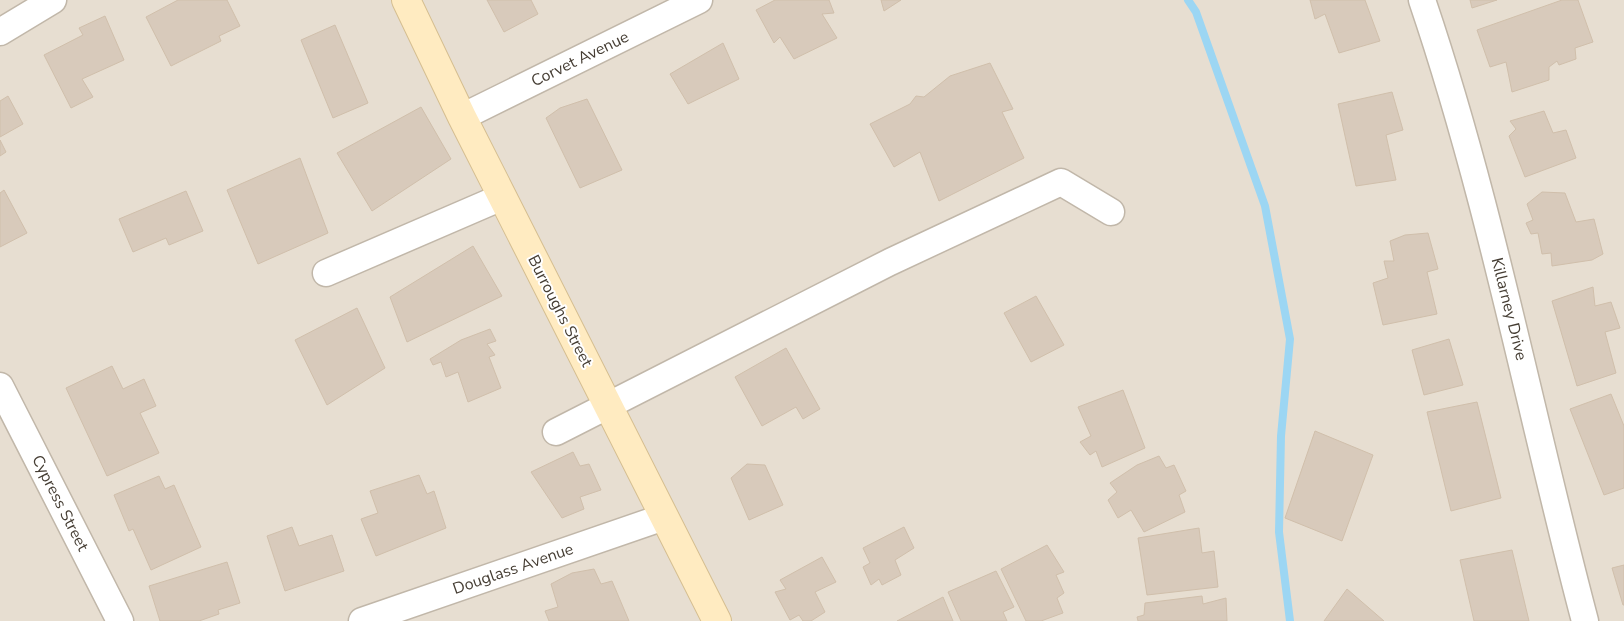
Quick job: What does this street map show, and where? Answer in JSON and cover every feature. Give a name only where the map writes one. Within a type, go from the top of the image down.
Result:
[{"type":"street","points":[[0,32],[54,0]]},
{"type":"street","name":"Burroughs Street","points":[[406,0],[502,197],[717,621]]},
{"type":"street","name":"Corvet Avenue","points":[[462,117],[699,0]]},
{"type":"street","name":"Killarney Drive","points":[[1422,0],[1477,177],[1562,533],[1585,621]]},
{"type":"street","points":[[556,432],[890,262],[1061,182],[1111,212]]},
{"type":"street","points":[[326,273],[502,197]]},
{"type":"street","name":"Cypress Street","points":[[0,386],[120,621]]},
{"type":"street","name":"Douglass Avenue","points":[[362,621],[664,517]]},
{"type":"shaded area","points":[[0,0],[1624,0],[1624,621],[0,621]]},
{"type":"building","points":[[178,0],[227,0],[240,26],[219,36],[221,41],[171,66],[146,17]]},
{"type":"building","points":[[487,0],[531,0],[538,14],[504,32]]},
{"type":"building","points":[[775,0],[829,0],[834,13],[822,14],[837,38],[794,59],[780,37],[774,43],[756,10]]},
{"type":"building","points":[[881,0],[901,0],[884,11]]},
{"type":"building","points":[[1310,0],[1365,0],[1380,41],[1339,53],[1325,14],[1315,19]]},
{"type":"building","points":[[1470,0],[1497,0],[1472,8]]},
{"type":"building","points":[[1562,0],[1578,0],[1593,42],[1575,48],[1576,59],[1559,65],[1557,61],[1549,67],[1549,80],[1512,92],[1506,62],[1490,67],[1477,30]]},
{"type":"building","points":[[105,16],[124,60],[82,79],[93,97],[71,108],[44,55],[83,35],[79,28]]},
{"type":"building","points":[[335,25],[368,103],[333,118],[301,40]]},
{"type":"building","points":[[723,43],[739,79],[688,104],[670,74]]},
{"type":"building","points":[[990,63],[1013,109],[1002,112],[1024,158],[939,201],[920,152],[894,167],[870,124],[910,104],[916,96],[924,97],[950,76]]},
{"type":"building","points":[[1392,92],[1403,130],[1386,135],[1396,180],[1356,186],[1338,104]]},
{"type":"building","points":[[8,96],[23,124],[0,137],[0,101]]},
{"type":"building","points":[[587,99],[622,170],[580,188],[546,118],[560,108]]},
{"type":"building","points":[[421,107],[451,159],[372,211],[337,153]]},
{"type":"building","points":[[1544,111],[1553,133],[1566,130],[1576,158],[1525,177],[1509,136],[1516,129],[1510,121]]},
{"type":"building","points":[[0,140],[6,152],[0,156]]},
{"type":"building","points":[[300,158],[328,233],[258,264],[227,190]]},
{"type":"building","points":[[4,190],[27,233],[0,247],[0,193]]},
{"type":"building","points":[[186,191],[203,231],[169,245],[166,238],[133,252],[119,219]]},
{"type":"building","points":[[1542,192],[1565,193],[1576,222],[1594,219],[1603,254],[1592,260],[1552,266],[1551,253],[1542,254],[1538,233],[1531,234],[1526,223],[1533,220],[1527,204]]},
{"type":"building","points":[[1428,233],[1438,269],[1427,272],[1437,314],[1383,325],[1373,283],[1388,278],[1384,261],[1394,261],[1390,241],[1405,235]]},
{"type":"building","points":[[473,246],[502,296],[407,342],[390,297]]},
{"type":"building","points":[[1593,287],[1595,306],[1611,302],[1620,328],[1605,332],[1616,373],[1577,386],[1552,301]]},
{"type":"building","points":[[1036,296],[1064,345],[1031,362],[1004,313]]},
{"type":"building","points":[[357,308],[385,368],[327,405],[295,340]]},
{"type":"building","points":[[490,329],[496,341],[487,344],[495,355],[489,357],[501,388],[468,402],[458,372],[446,377],[441,362],[433,365],[430,359],[461,340]]},
{"type":"building","points":[[1449,339],[1463,385],[1424,395],[1412,350]]},
{"type":"building","points":[[786,348],[820,409],[803,419],[796,407],[762,426],[735,377]]},
{"type":"building","points":[[112,366],[123,389],[144,379],[156,406],[140,413],[159,453],[107,476],[66,388]]},
{"type":"building","points":[[1123,390],[1145,448],[1102,467],[1096,451],[1090,455],[1080,442],[1091,436],[1078,407]]},
{"type":"building","points":[[1611,394],[1624,426],[1624,488],[1604,495],[1570,409]]},
{"type":"building","points":[[1477,402],[1501,498],[1451,511],[1427,412]]},
{"type":"building","points":[[1315,431],[1373,455],[1342,541],[1285,518]]},
{"type":"building","points":[[573,452],[580,466],[589,464],[601,490],[580,497],[584,509],[562,518],[531,472]]},
{"type":"building","points":[[1159,456],[1166,468],[1174,465],[1186,491],[1179,495],[1185,512],[1144,532],[1131,510],[1118,518],[1108,500],[1117,492],[1110,483],[1137,465]]},
{"type":"building","points":[[747,464],[765,465],[783,505],[749,520],[731,478]]},
{"type":"building","points":[[419,475],[427,494],[434,491],[446,528],[376,556],[361,519],[378,513],[370,491]]},
{"type":"building","points":[[159,476],[165,489],[174,485],[201,547],[151,570],[133,529],[129,531],[114,495]]},
{"type":"building","points":[[292,527],[299,546],[332,535],[344,571],[285,591],[267,536]]},
{"type":"building","points":[[904,527],[914,548],[895,560],[901,575],[882,585],[879,579],[871,585],[863,567],[870,563],[863,548]]},
{"type":"building","points":[[1199,528],[1202,553],[1214,551],[1218,587],[1147,595],[1138,538]]},
{"type":"building","points":[[1047,545],[1064,572],[1056,575],[1064,593],[1057,598],[1063,613],[1041,621],[1026,621],[1001,569]]},
{"type":"building","points":[[1512,550],[1529,621],[1474,621],[1460,560]]},
{"type":"building","points":[[822,557],[836,582],[815,592],[825,612],[811,621],[803,621],[799,615],[790,620],[775,592],[786,589],[780,580]]},
{"type":"building","points":[[227,562],[240,603],[218,610],[219,614],[199,621],[160,621],[149,586]]},
{"type":"building","points":[[1624,565],[1624,605],[1623,605],[1612,568]]},
{"type":"building","points":[[594,569],[601,584],[612,581],[629,621],[549,621],[545,611],[558,607],[551,584],[572,573]]},
{"type":"building","points":[[996,571],[1014,607],[1003,612],[1007,621],[961,621],[948,592]]},
{"type":"building","points":[[1347,589],[1384,621],[1324,621]]},
{"type":"building","points":[[1202,596],[1203,604],[1226,598],[1227,621],[1138,621],[1137,617],[1144,615],[1145,603]]},
{"type":"building","points":[[943,597],[953,621],[897,621]]},
{"type":"waterway","points":[[1188,0],[1196,12],[1265,206],[1290,339],[1281,436],[1279,532],[1290,621]]}]
